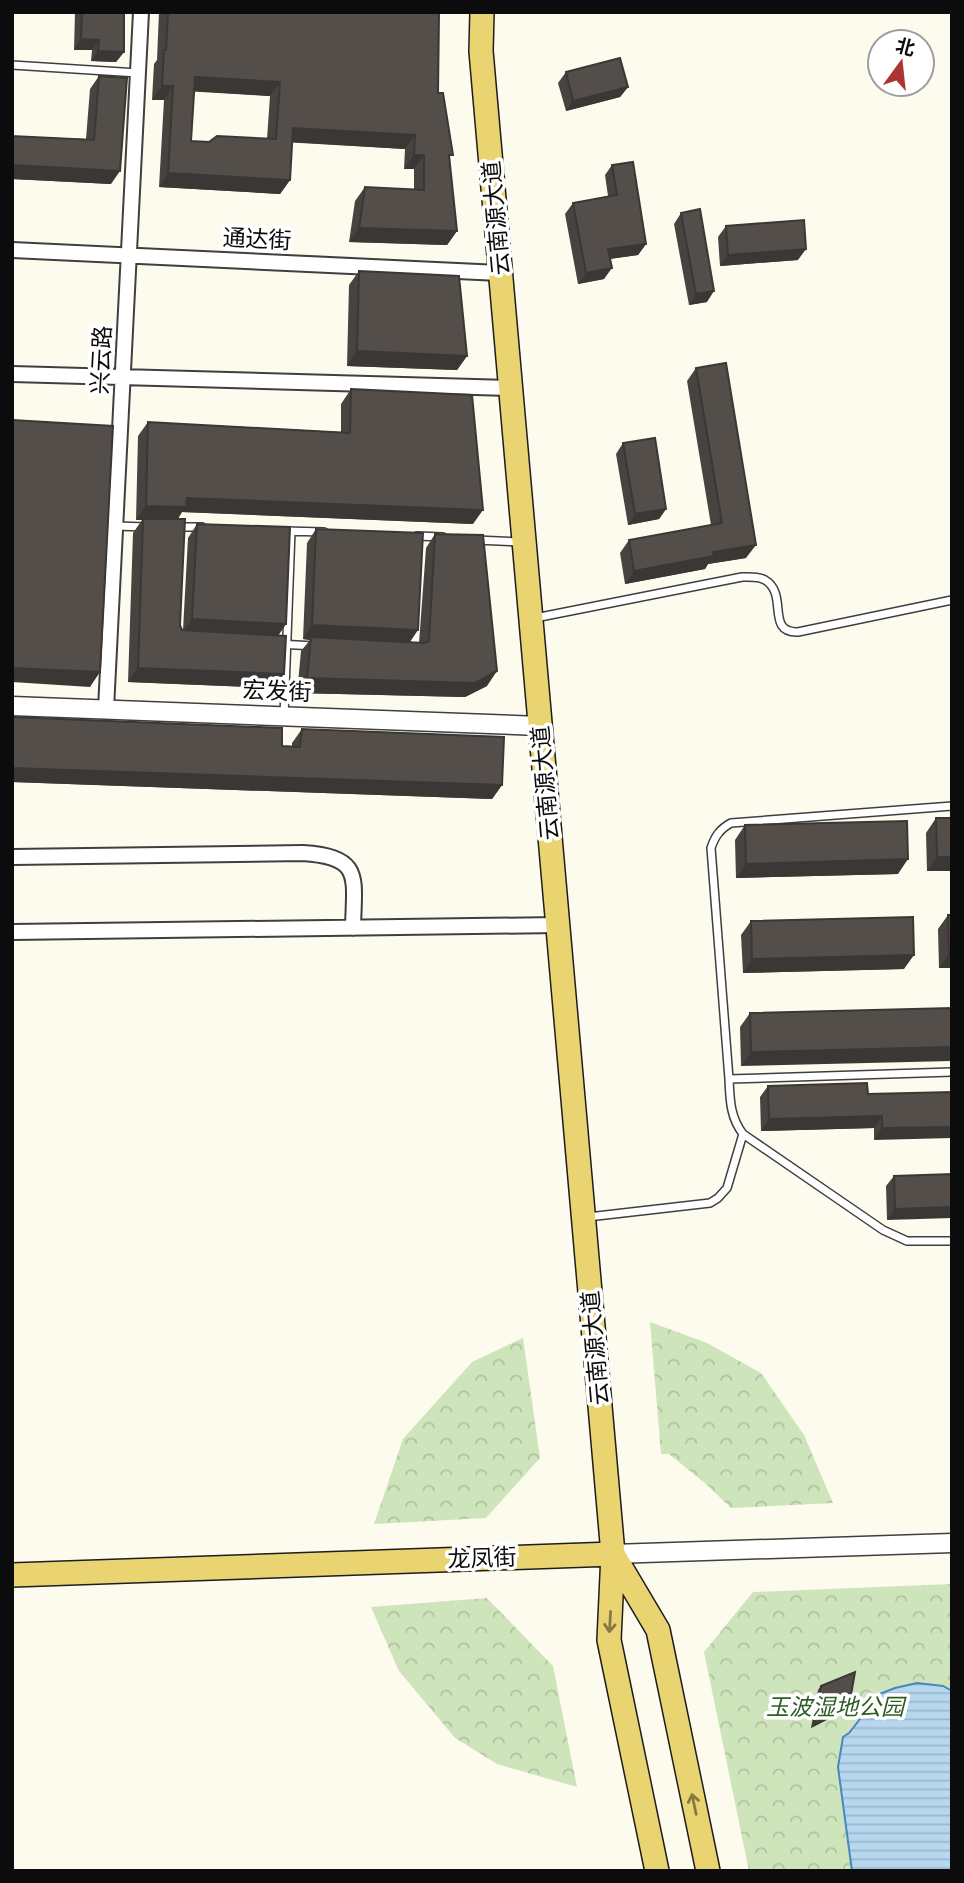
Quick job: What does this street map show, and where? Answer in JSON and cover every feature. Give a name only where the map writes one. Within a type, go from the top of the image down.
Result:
[{"type":"main road","name":"云南源大道","points":[[482,12],[481,51],[613,1554],[609,1640],[657,1871]]},
{"type":"main road","name":"云南源大道","points":[[613,1554],[658,1630],[708,1871]]},
{"type":"main road","name":"龙凤街","points":[[12,1575],[613,1554]]},
{"type":"street","name":"兴云路","points":[[106,709],[141,12]]},
{"type":"street","name":"通达街","points":[[12,250],[500,273]]},
{"type":"street","points":[[12,374],[511,388]]},
{"type":"street","name":"宏发街","points":[[12,706],[540,726]]},
{"type":"street","points":[[12,857],[321,854],[347,865],[353,876],[354,928]]},
{"type":"street","points":[[12,932],[558,925]]},
{"type":"street","name":"龙凤街","points":[[613,1554],[952,1543]]},
{"type":"lane","points":[[12,65],[138,73]]},
{"type":"lane","points":[[115,526],[155,527]]},
{"type":"lane","points":[[168,527],[209,528]]},
{"type":"lane","points":[[181,541],[182,527]]},
{"type":"lane","points":[[277,530],[330,532]]},
{"type":"lane","points":[[284,716],[291,531]]},
{"type":"lane","points":[[407,535],[457,538]]},
{"type":"lane","points":[[419,548],[420,536]]},
{"type":"lane","points":[[469,539],[524,542]]},
{"type":"lane","points":[[531,619],[742,577],[759,578],[772,587],[778,601],[780,626],[789,632],[952,600]]},
{"type":"lane","points":[[273,643],[325,646]]},
{"type":"lane","points":[[952,806],[731,822],[715,836],[711,848],[731,1108],[736,1125],[743,1134],[890,1234],[907,1241],[952,1241]]},
{"type":"lane","points":[[729,1079],[952,1072]]},
{"type":"lane","points":[[584,1217],[710,1203],[727,1188],[743,1134]]},
{"type":"green space","points":[[650,1322],[707,1343],[761,1373],[804,1435],[833,1503],[731,1508],[669,1454],[661,1454]]},
{"type":"green space","points":[[523,1338],[540,1458],[486,1518],[374,1524],[403,1439],[472,1362]]},
{"type":"green space","name":"玉波湿地公园","points":[[952,1584],[952,1871],[749,1871],[704,1652],[753,1592]]},
{"type":"green space","points":[[487,1598],[553,1666],[577,1787],[497,1764],[455,1738],[399,1671],[371,1607]]},
{"type":"water","points":[[917,1683],[943,1686],[952,1691],[952,1871],[852,1871],[838,1767],[843,1737],[860,1719],[874,1696]]},
{"type":"building","points":[[82,12],[124,12],[124,52],[98,51],[99,40],[81,39]]},
{"type":"building","points":[[168,12],[439,12],[438,93],[443,93],[453,155],[449,155],[457,231],[359,228],[365,187],[424,190],[424,155],[414,155],[415,135],[293,128],[290,180],[168,173],[173,86],[162,86]],"holes":[[[195,77],[280,82],[276,139],[217,136],[209,142],[191,141]]]},
{"type":"building","points":[[620,58],[628,87],[573,101],[566,72]]},
{"type":"building","points":[[99,76],[127,78],[120,171],[12,165],[12,136],[94,140]]},
{"type":"building","points":[[633,162],[646,244],[608,249],[612,268],[586,273],[573,203],[617,195],[612,165]]},
{"type":"building","points":[[700,209],[714,291],[696,294],[681,213]]},
{"type":"building","points":[[804,220],[806,249],[728,255],[726,226]]},
{"type":"building","points":[[359,271],[459,276],[467,356],[357,351]]},
{"type":"building","points":[[726,363],[756,545],[713,552],[714,556],[634,571],[629,540],[722,523],[696,368]]},
{"type":"building","points":[[351,389],[472,395],[483,510],[187,498],[186,507],[146,506],[148,422],[350,433]]},
{"type":"building","points":[[12,420],[113,426],[100,672],[12,668]]},
{"type":"building","points":[[655,438],[666,509],[635,514],[623,443]]},
{"type":"building","points":[[143,519],[185,519],[180,625],[182,630],[286,636],[284,674],[138,668]]},
{"type":"building","points":[[197,524],[290,527],[286,624],[192,619]]},
{"type":"building","points":[[316,529],[423,533],[418,630],[312,625]]},
{"type":"building","points":[[435,534],[483,535],[497,671],[475,683],[307,678],[311,637],[424,643],[429,641]]},
{"type":"building","points":[[12,717],[282,728],[282,746],[300,747],[302,729],[504,737],[502,785],[12,768]]},
{"type":"building","points":[[936,818],[952,818],[952,857],[937,857]]},
{"type":"building","points":[[907,821],[908,859],[746,864],[745,825]]},
{"type":"building","points":[[948,915],[952,915],[952,954],[949,954]]},
{"type":"building","points":[[913,917],[914,955],[752,959],[751,921]]},
{"type":"building","points":[[952,1008],[952,1047],[751,1052],[750,1013]]},
{"type":"building","points":[[867,1083],[868,1094],[952,1092],[952,1127],[882,1128],[882,1116],[769,1119],[768,1086]]},
{"type":"building","points":[[952,1174],[952,1207],[895,1209],[894,1176]]},
{"type":"building","points":[[855,1672],[849,1706],[814,1724],[821,1686]]}]
